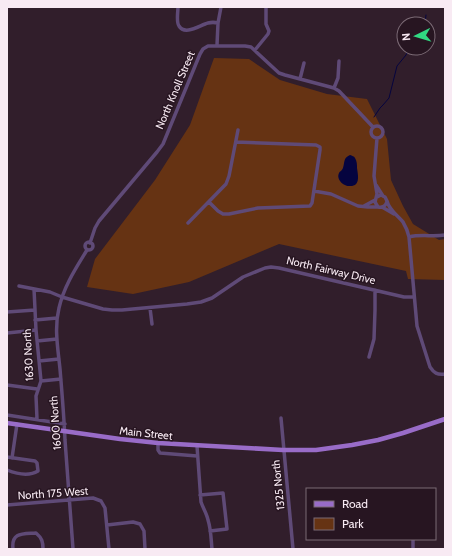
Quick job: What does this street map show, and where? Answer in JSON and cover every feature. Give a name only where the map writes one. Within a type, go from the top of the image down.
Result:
[{"type":"main road","name":"Main Street","points":[[7,423],[158,444],[283,450],[316,450],[378,440],[445,419]]},
{"type":"street","points":[[178,7],[178,26],[183,30],[188,31],[211,22],[218,23]]},
{"type":"street","points":[[217,45],[218,23],[221,7]]},
{"type":"street","points":[[266,7],[266,24],[269,31],[255,50],[279,73],[334,88],[339,91],[374,127],[380,127],[382,130],[381,136],[377,138],[374,176],[376,198],[375,204],[394,214],[407,228],[419,334],[430,367],[434,373],[445,374]]},
{"type":"street","name":"North Knoll Street","points":[[62,297],[67,283],[87,250],[85,245],[90,243],[99,221],[163,144],[203,49],[208,46],[217,45],[245,46],[251,47],[255,50]]},
{"type":"street","points":[[334,88],[338,78],[339,61]]},
{"type":"street","points":[[300,79],[304,63]]},
{"type":"street","points":[[374,127],[371,134],[377,138]]},
{"type":"street","points":[[188,223],[226,184],[238,130]]},
{"type":"street","points":[[209,202],[223,214],[258,208],[310,206],[312,203],[320,147],[316,145],[236,142]]},
{"type":"street","points":[[375,184],[385,197],[394,214]]},
{"type":"street","points":[[314,191],[331,194],[358,206],[380,207],[385,206],[387,201]]},
{"type":"street","points":[[364,206],[379,196],[383,196]]},
{"type":"street","points":[[409,237],[416,235],[445,235]]},
{"type":"street","name":"North Fairway Drive","points":[[19,286],[50,292],[103,309],[122,310],[150,308],[201,302],[212,298],[243,277],[265,268],[272,267],[375,290],[414,297]]},
{"type":"street","name":"1630 North","points":[[34,289],[34,310],[41,381],[36,396],[37,419]]},
{"type":"street","points":[[369,357],[374,339],[375,290]]},
{"type":"street","name":"1600 North","points":[[62,297],[57,318],[57,339],[65,424],[73,549]]},
{"type":"street","points":[[150,308],[152,324]]},
{"type":"street","points":[[7,312],[34,310]]},
{"type":"street","points":[[35,320],[57,318]]},
{"type":"street","points":[[7,333],[36,330]]},
{"type":"street","points":[[37,341],[57,339]]},
{"type":"street","points":[[39,361],[59,359]]},
{"type":"street","points":[[41,381],[61,379]]},
{"type":"street","points":[[7,385],[38,389]]},
{"type":"street","points":[[7,415],[65,424]]},
{"type":"street","name":"1325 North","points":[[281,418],[293,549]]},
{"type":"street","points":[[12,458],[17,424]]},
{"type":"street","points":[[158,444],[158,450],[160,453],[197,456]]},
{"type":"street","points":[[197,446],[200,502],[208,518],[212,549]]},
{"type":"street","points":[[7,457],[35,461],[37,463],[38,472],[19,475],[7,470]]},
{"type":"street","points":[[200,495],[224,493],[227,530],[210,531]]},
{"type":"street","name":"North 175 West","points":[[7,505],[93,498],[101,501],[105,508],[107,525]]},
{"type":"street","points":[[109,549],[107,525],[133,522],[140,524],[144,531],[145,549]]},
{"type":"street","points":[[13,549],[12,543],[14,538],[18,535],[36,533],[43,541],[43,549]]},
{"type":"green space","points":[[214,58],[249,59],[280,80],[327,94],[367,99],[387,139],[391,180],[413,224],[439,240],[445,239],[445,280],[408,279],[406,271],[279,244],[189,282],[133,294],[87,287],[95,259],[155,180],[190,125]]},
{"type":"shaded area","points":[[350,155],[356,160],[358,177],[357,183],[353,186],[344,185],[338,178],[339,173],[343,168],[345,159]]},
{"type":"waterway","points":[[374,117],[389,98],[397,66],[405,56]]}]
